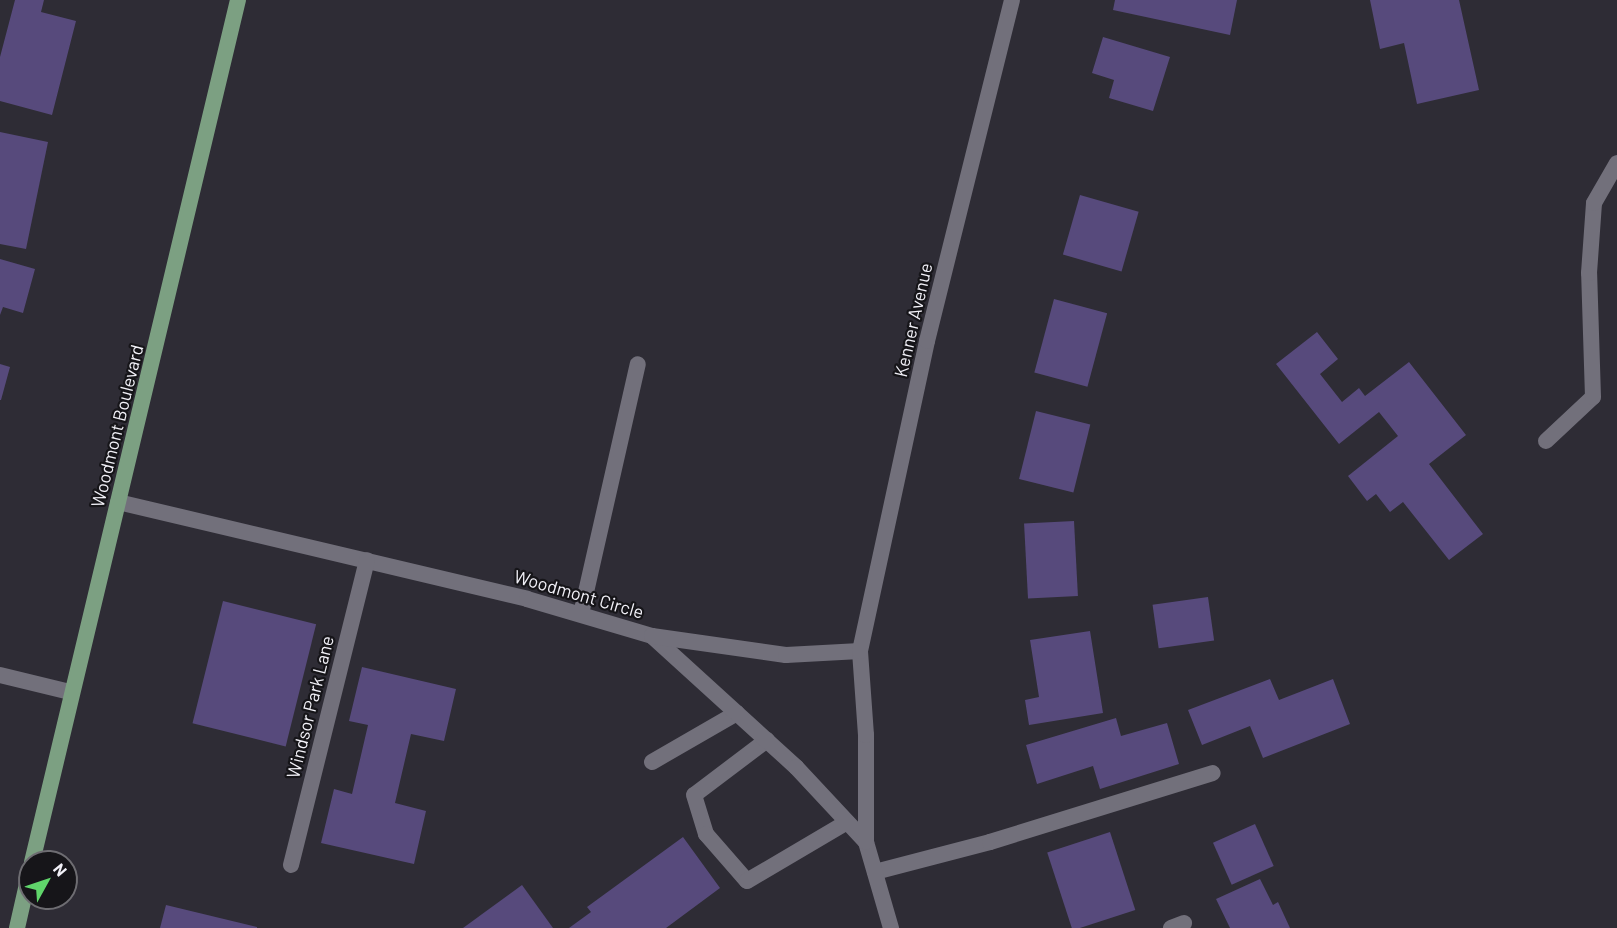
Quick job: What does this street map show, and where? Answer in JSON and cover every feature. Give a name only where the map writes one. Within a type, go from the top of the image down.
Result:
[{"type":"main road","name":"Woodmont Boulevard","points":[[35,850],[70,692],[118,502],[238,0]]},
{"type":"main road","points":[[18,928],[22,910]]},
{"type":"street","name":"Kenner Avenue","points":[[866,842],[866,735],[860,651],[927,341],[1012,0]]},
{"type":"street","points":[[1546,441],[1593,397],[1589,273],[1594,203],[1617,163]]},
{"type":"street","points":[[580,614],[638,364]]},
{"type":"street","name":"Woodmont Circle","points":[[118,502],[367,560],[580,614],[652,636],[767,740],[866,842],[891,928]]},
{"type":"street","name":"Windsor Park Lane","points":[[291,865],[367,560]]},
{"type":"street","points":[[652,636],[786,655],[860,651]]},
{"type":"street","points":[[0,675],[70,692]]},
{"type":"street","points":[[652,762],[737,713]]},
{"type":"street","points":[[767,740],[694,795],[706,834],[747,881],[847,822]]},
{"type":"street","points":[[875,872],[990,842],[1213,773]]},
{"type":"building","points":[[15,0],[44,0],[41,12],[76,21],[52,115],[0,101],[0,57]]},
{"type":"building","points":[[1115,0],[1237,0],[1230,35],[1113,10]]},
{"type":"building","points":[[1370,0],[1459,0],[1479,90],[1417,104],[1404,43],[1380,49]]},
{"type":"building","points":[[1103,37],[1170,57],[1153,111],[1109,98],[1114,80],[1092,73]]},
{"type":"building","points":[[0,132],[48,142],[26,249],[0,244]]},
{"type":"building","points":[[1080,195],[1139,212],[1122,271],[1063,255]]},
{"type":"building","points":[[0,259],[35,269],[23,313],[3,307],[0,315]]},
{"type":"building","points":[[1054,299],[1107,313],[1087,387],[1034,372]]},
{"type":"building","points":[[1317,332],[1338,359],[1320,374],[1342,402],[1359,388],[1365,396],[1409,362],[1466,435],[1429,464],[1483,534],[1449,560],[1403,502],[1390,512],[1376,494],[1367,501],[1348,476],[1398,436],[1379,412],[1339,444],[1276,364]]},
{"type":"building","points":[[0,364],[10,367],[1,400],[0,400]]},
{"type":"building","points":[[1036,411],[1090,425],[1073,492],[1019,479]]},
{"type":"building","points":[[1074,521],[1078,596],[1028,599],[1024,524]]},
{"type":"building","points":[[1208,597],[1214,641],[1159,648],[1153,605]]},
{"type":"building","points":[[223,601],[316,624],[286,746],[193,723]]},
{"type":"building","points":[[1090,631],[1103,713],[1029,725],[1025,700],[1039,697],[1030,640]]},
{"type":"building","points":[[362,667],[456,689],[444,741],[411,734],[395,803],[426,811],[414,864],[321,843],[334,789],[352,794],[368,725],[349,721]]},
{"type":"building","points":[[1270,679],[1279,700],[1333,679],[1350,724],[1263,758],[1250,726],[1202,745],[1188,710]]},
{"type":"building","points":[[1116,718],[1121,736],[1167,723],[1179,764],[1100,789],[1093,766],[1037,784],[1026,745]]},
{"type":"building","points":[[1255,824],[1274,866],[1232,885],[1213,843]]},
{"type":"building","points":[[1110,832],[1135,910],[1080,928],[1072,928],[1047,852]]},
{"type":"building","points":[[683,837],[720,888],[666,928],[569,928],[591,912],[587,907]]},
{"type":"building","points":[[1260,879],[1273,905],[1278,902],[1290,928],[1230,928],[1216,899]]},
{"type":"building","points":[[522,885],[553,928],[463,928]]},
{"type":"building","points":[[166,905],[257,927],[257,928],[160,928]]}]
